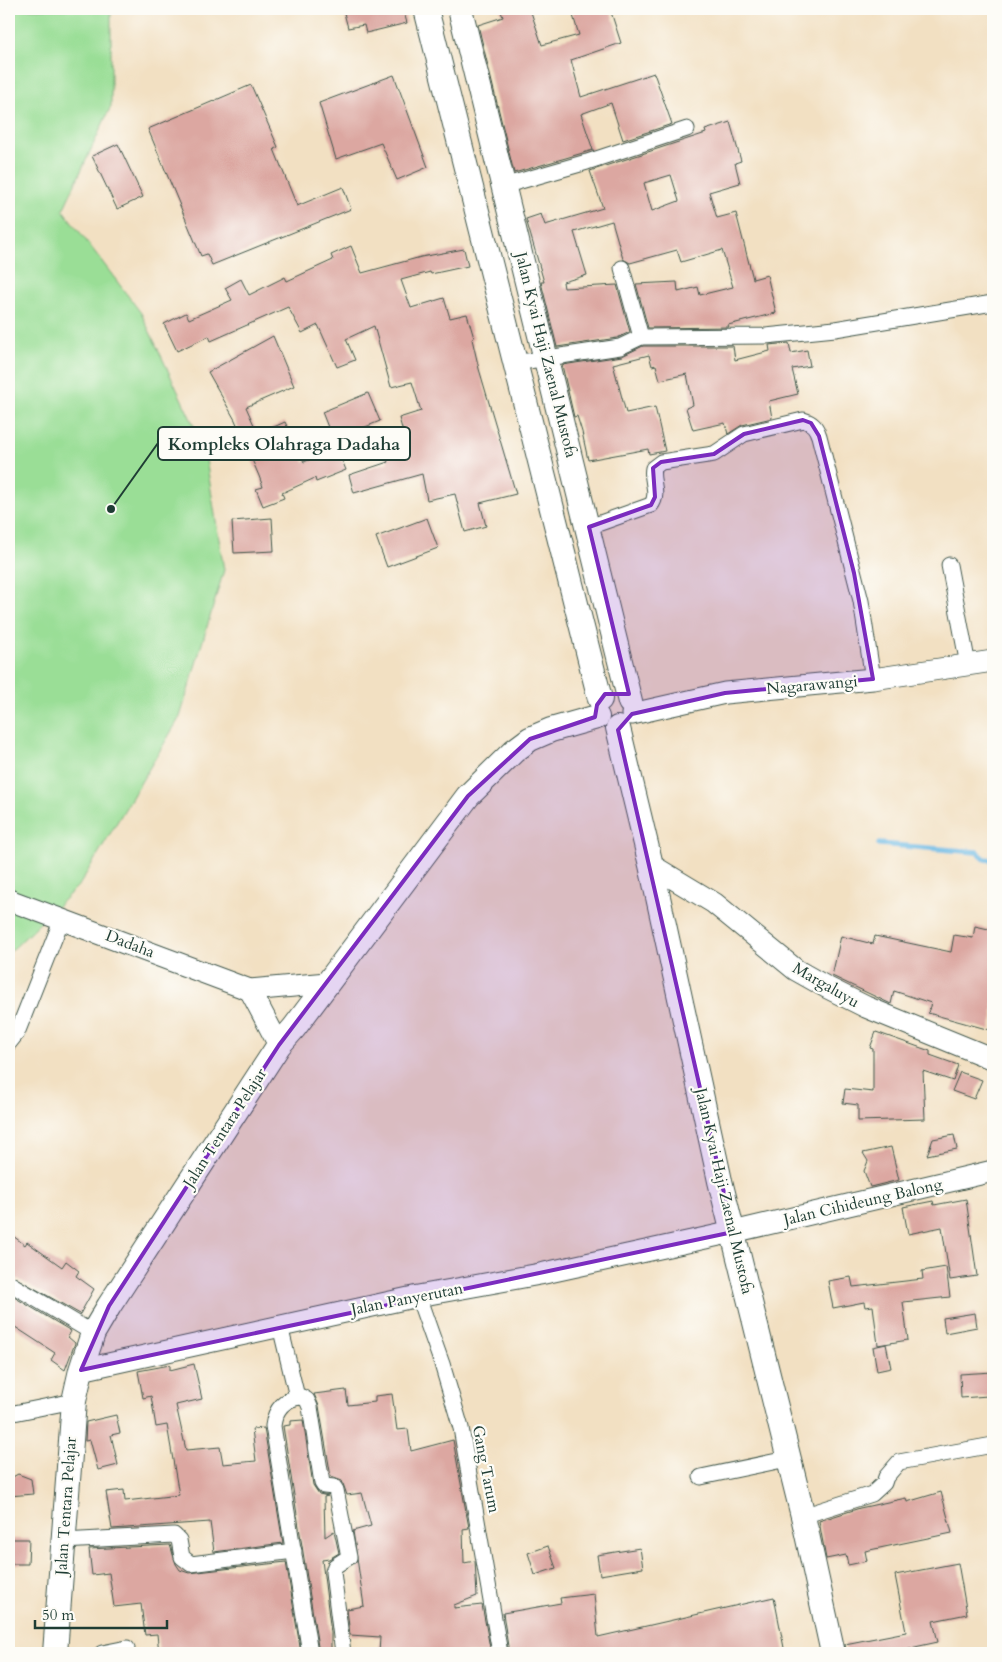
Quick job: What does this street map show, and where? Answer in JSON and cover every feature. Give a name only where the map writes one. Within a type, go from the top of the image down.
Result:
[{"type":"main road","name":"Jalan Kyai Haji Zaenal Mustofa","points":[[426,9],[515,363],[615,712],[651,865],[720,1181],[802,1516],[833,1653]]},
{"type":"main road","name":"Jalan Kyai Haji Zaenal Mustofa","points":[[460,9],[589,526],[615,712]]},
{"type":"main road","points":[[438,56],[469,49]]},
{"type":"main road","name":"Jalan Tentara Pelajar","points":[[55,1653],[74,1401],[81,1370],[94,1333],[108,1306],[279,1045],[294,1028],[468,796],[514,751],[530,739],[551,730],[615,712]]},
{"type":"street","points":[[503,186],[587,162],[687,129]]},
{"type":"street","points":[[622,268],[641,337]]},
{"type":"street","points":[[515,363],[620,347],[641,337],[766,336],[835,329],[993,304]]},
{"type":"street","points":[[589,526],[651,505],[655,497],[653,468],[661,462],[714,454],[744,434],[803,420],[811,422],[817,428],[854,573],[873,679]]},
{"type":"street","points":[[949,565],[968,665]]},
{"type":"street","name":"Nagarawangi","points":[[615,712],[725,693],[873,679],[993,661]]},
{"type":"street","name":"Margaluyu","points":[[651,865],[714,903],[796,970],[866,1007],[993,1059]]},
{"type":"street","name":"Dadaha","points":[[9,900],[250,990],[327,983]]},
{"type":"street","points":[[9,1043],[18,1032],[62,919]]},
{"type":"street","points":[[250,990],[279,1045]]},
{"type":"street","name":"Jalan Cihideung Balong","points":[[734,1232],[993,1171]]},
{"type":"street","name":"Jalan Panyerutan","points":[[81,1370],[418,1296],[540,1274],[734,1232]]},
{"type":"street","points":[[9,1283],[94,1333]]},
{"type":"street","name":"Gang Tarum","points":[[418,1296],[442,1364],[461,1428],[500,1653]]},
{"type":"street","points":[[280,1326],[297,1397]]},
{"type":"street","points":[[310,1653],[273,1426],[277,1410],[284,1403],[297,1397],[305,1399],[310,1408],[322,1483],[324,1486],[334,1487],[336,1490],[348,1557],[335,1566],[333,1571],[344,1653]]},
{"type":"street","points":[[9,1414],[74,1401]]},
{"type":"street","points":[[802,1516],[872,1494],[884,1483],[886,1476],[899,1462],[993,1445]]},
{"type":"street","points":[[701,1477],[787,1459]]},
{"type":"street","points":[[63,1541],[174,1535],[179,1540],[182,1557],[191,1564],[294,1551]]},
{"type":"street","points":[[102,1653],[127,1648]]},
{"type":"highlighted area","points":[[803,420],[811,423],[819,436],[854,573],[873,679],[725,693],[632,714],[618,730],[733,1232],[81,1370],[109,1306],[279,1045],[468,796],[530,739],[595,717],[597,705],[605,694],[629,694],[589,527],[651,505],[655,497],[653,468],[661,462],[714,454],[744,434]]},
{"type":"green space","points":[[9,9],[111,9],[111,106],[63,210],[141,313],[204,447],[224,570],[180,717],[80,884],[9,953]]},
{"type":"building","points":[[360,9],[403,9],[407,23],[366,33],[364,25],[348,28],[344,13]]},
{"type":"building","points":[[500,9],[530,9],[542,45],[579,35],[571,9],[610,9],[621,43],[571,60],[581,97],[654,73],[672,124],[623,140],[611,103],[581,114],[593,150],[514,173],[478,25],[503,17]]},
{"type":"building","points":[[394,75],[428,167],[397,180],[381,143],[336,159],[319,103]]},
{"type":"building","points":[[251,85],[278,147],[274,149],[297,206],[343,187],[351,209],[212,265],[207,254],[201,256],[148,129]]},
{"type":"building","points":[[730,122],[741,161],[735,163],[740,183],[709,192],[717,218],[736,213],[753,279],[767,275],[776,313],[728,325],[729,327],[648,328],[636,284],[677,282],[678,292],[698,287],[700,295],[733,287],[722,250],[681,262],[677,250],[630,263],[623,259],[612,221],[574,232],[587,275],[563,282],[564,288],[617,285],[630,332],[617,338],[557,347],[541,282],[544,282],[526,219],[541,214],[545,225],[603,208],[590,171],[706,133],[705,130]],"holes":[[[671,175],[679,201],[652,211],[644,183]]]},
{"type":"building","points":[[118,144],[143,197],[117,209],[92,156]]},
{"type":"building","points":[[351,246],[362,273],[421,257],[464,249],[468,266],[431,274],[430,272],[401,280],[411,308],[444,298],[450,318],[467,314],[474,338],[472,339],[479,369],[516,494],[480,503],[486,526],[465,532],[455,494],[427,500],[422,474],[354,493],[349,475],[388,462],[384,451],[406,443],[399,418],[421,411],[412,382],[391,387],[374,326],[346,339],[355,360],[337,367],[318,325],[302,333],[288,307],[211,341],[209,336],[177,351],[164,324],[186,313],[189,319],[232,300],[225,288],[241,279],[249,295],[285,277],[287,281],[333,260],[331,255]]},
{"type":"building","points":[[273,336],[294,386],[246,407],[258,434],[285,422],[304,462],[337,448],[346,470],[316,482],[315,478],[282,493],[284,498],[263,506],[256,489],[263,487],[259,476],[235,420],[208,372]]},
{"type":"building","points":[[789,343],[791,353],[807,350],[810,366],[792,369],[798,394],[769,401],[772,418],[742,425],[728,434],[725,423],[693,430],[686,408],[693,405],[687,374],[660,380],[656,365],[652,366],[649,355],[613,364],[626,413],[655,407],[665,451],[649,454],[648,449],[588,460],[577,416],[574,417],[562,365],[622,356],[643,346],[733,346],[735,360],[770,351],[769,345]]},
{"type":"building","points":[[368,393],[380,421],[333,440],[322,412]]},
{"type":"building","points":[[272,518],[274,551],[234,553],[232,521]]},
{"type":"building","points":[[427,518],[438,548],[387,567],[376,537]]},
{"type":"building","points":[[975,926],[993,930],[993,1017],[990,1030],[928,1013],[931,1003],[894,991],[891,1004],[832,976],[841,936],[873,944],[875,936],[951,952],[954,935],[973,938]]},
{"type":"building","points":[[876,1032],[930,1051],[930,1055],[958,1065],[953,1081],[923,1071],[925,1119],[858,1121],[858,1105],[843,1103],[845,1089],[873,1092],[873,1049],[870,1048]]},
{"type":"building","points":[[960,1072],[982,1080],[974,1099],[952,1091]]},
{"type":"building","points":[[954,1135],[957,1149],[927,1155],[933,1139]]},
{"type":"building","points":[[891,1147],[899,1180],[870,1187],[864,1171],[868,1161],[863,1153]]},
{"type":"building","points":[[966,1199],[977,1276],[950,1280],[942,1227],[908,1234],[903,1207],[933,1201],[934,1205]]},
{"type":"building","points":[[9,1233],[25,1245],[27,1242],[62,1267],[66,1261],[79,1271],[76,1276],[94,1289],[80,1314],[9,1274]]},
{"type":"building","points":[[946,1267],[950,1297],[903,1302],[908,1340],[878,1345],[873,1306],[865,1307],[864,1302],[833,1308],[828,1281],[851,1277],[853,1287],[923,1279],[922,1271]]},
{"type":"building","points":[[9,1294],[71,1331],[68,1337],[75,1343],[65,1370],[51,1360],[55,1353],[9,1323]]},
{"type":"building","points":[[975,1313],[977,1327],[945,1333],[943,1318]]},
{"type":"building","points":[[886,1344],[891,1368],[877,1371],[873,1347]]},
{"type":"building","points":[[194,1364],[202,1399],[176,1405],[186,1450],[220,1447],[223,1464],[256,1461],[252,1429],[264,1428],[283,1543],[214,1552],[210,1522],[112,1529],[106,1492],[124,1490],[125,1501],[179,1495],[167,1425],[156,1427],[151,1396],[143,1398],[138,1371],[170,1365],[170,1370]]},
{"type":"building","points":[[993,1372],[993,1391],[988,1391],[988,1396],[961,1398],[960,1374]]},
{"type":"building","points":[[346,1390],[348,1405],[375,1402],[375,1396],[392,1394],[397,1430],[408,1429],[411,1451],[453,1440],[469,1528],[463,1529],[464,1563],[475,1561],[477,1596],[454,1605],[454,1608],[482,1605],[491,1653],[379,1653],[380,1637],[350,1635],[347,1609],[364,1606],[353,1531],[371,1526],[362,1493],[347,1495],[342,1481],[331,1477],[319,1406],[314,1394]]},
{"type":"building","points":[[116,1415],[120,1433],[111,1435],[118,1465],[98,1470],[90,1440],[85,1441],[86,1422]]},
{"type":"building","points":[[303,1420],[313,1485],[319,1494],[328,1496],[324,1497],[325,1537],[334,1531],[339,1553],[329,1559],[322,1560],[331,1633],[331,1653],[319,1653],[283,1426],[290,1425],[290,1421]]},
{"type":"building","points":[[18,1474],[31,1479],[33,1494],[9,1496],[9,1479]]},
{"type":"building","points":[[941,1492],[952,1533],[865,1551],[867,1561],[848,1565],[846,1555],[826,1559],[819,1521],[860,1508],[906,1498],[907,1502]]},
{"type":"building","points":[[9,1539],[29,1539],[28,1564],[9,1564]]},
{"type":"building","points":[[170,1545],[180,1570],[189,1573],[286,1562],[301,1653],[159,1653],[157,1634],[145,1635],[141,1604],[114,1607],[109,1573],[92,1575],[89,1549]]},
{"type":"building","points":[[548,1546],[556,1568],[535,1575],[528,1553]]},
{"type":"building","points":[[640,1548],[643,1568],[600,1575],[597,1555]]},
{"type":"building","points":[[958,1563],[967,1614],[933,1621],[938,1642],[887,1653],[846,1653],[845,1644],[906,1632],[895,1575]]},
{"type":"building","points":[[594,1594],[598,1637],[774,1597],[785,1653],[509,1653],[503,1613],[561,1603],[560,1598]]},
{"type":"waterway","points":[[879,844],[977,852],[985,859],[993,860]]},
{"type":"place","name":"Kompleks Olahraga Dadaha","points":[[111,509]]}]
